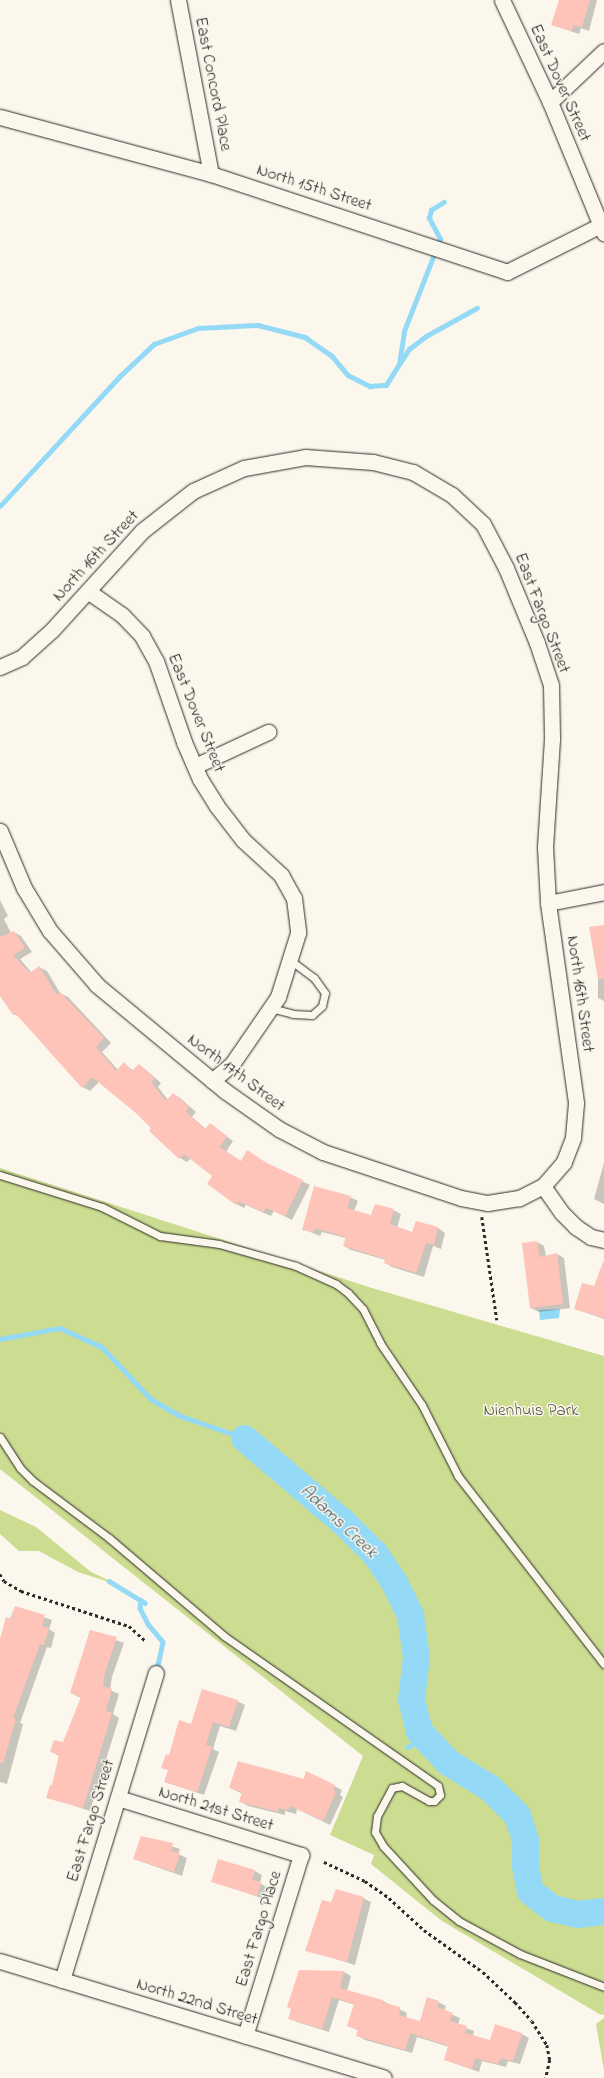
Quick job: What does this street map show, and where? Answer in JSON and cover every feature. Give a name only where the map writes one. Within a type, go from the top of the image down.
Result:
[{"type":"street","name":"East Concord Place","points":[[178,0],[211,174]]},
{"type":"street","name":"East Dover Street","points":[[502,0],[550,102],[602,229]]},
{"type":"street","points":[[550,102],[604,51]]},
{"type":"street","name":"North 15th Street","points":[[0,117],[211,174],[507,272],[602,229]]},
{"type":"street","name":"North 16th Street","points":[[0,667],[22,657],[89,592],[142,531],[193,491],[244,468],[305,457],[373,462],[413,472]]},
{"type":"street","name":"East Fargo Street","points":[[413,472],[452,495],[483,524],[506,568],[537,643],[551,685],[552,739],[545,847],[548,903]]},
{"type":"street","name":"East Dover Street","points":[[89,592],[122,615],[142,636],[156,661],[195,766],[216,805],[243,840],[281,875],[294,898],[298,933],[278,998],[232,1064],[212,1081]]},
{"type":"street","points":[[195,766],[268,732]]},
{"type":"street","name":"North 17th Street","points":[[0,831],[24,888],[50,930],[97,985],[212,1081],[279,1129],[323,1152],[461,1198],[488,1203],[519,1198],[543,1186]]},
{"type":"street","points":[[548,903],[604,892]]},
{"type":"street","name":"North 16th Street","points":[[543,1186],[564,1162],[573,1138],[576,1103],[548,903]]},
{"type":"street","points":[[543,1186],[562,1213],[576,1227],[591,1237],[604,1240]]},
{"type":"street","name":"East Fargo Street","points":[[62,1980],[156,1673]]},
{"type":"street","name":"North 21st Street","points":[[118,1798],[301,1855]]},
{"type":"street","name":"East Fargo Place","points":[[245,2036],[301,1855]]},
{"type":"street","name":"North 22nd Street","points":[[0,1961],[384,2078]]},
{"type":"lane","points":[[271,1008],[293,1014],[312,1014],[322,1006],[325,993],[314,978],[290,960]]},
{"type":"lane","points":[[0,1175],[102,1207],[160,1236],[219,1244],[290,1264],[336,1284],[348,1293],[363,1309],[380,1344],[425,1412],[458,1476],[604,1664]]},
{"type":"lane","points":[[0,1437],[20,1468],[32,1481],[115,1543],[224,1636],[438,1786],[440,1795],[434,1801],[429,1801],[402,1786],[392,1788],[377,1816],[375,1832],[383,1846],[433,1900],[459,1921],[520,1954],[604,1987]]},
{"type":"path","points":[[482,1216],[497,1320]]},
{"type":"path","points":[[0,1574],[4,1581],[21,1591],[129,1626],[147,1642]]},
{"type":"path","points":[[324,1862],[365,1881],[389,1898],[424,1930],[484,1972],[506,1992],[532,2021],[547,2045],[550,2060],[546,2078]]},
{"type":"green space","name":"Nienhuis Park","points":[[0,1168],[372,1288],[604,1356],[604,2014],[601,2015],[442,1921],[371,1864],[374,1855],[330,1835],[363,1756],[0,1469]]},
{"type":"green space","points":[[0,1510],[36,1527],[91,1572],[108,1580],[109,1582],[78,1572],[39,1551],[19,1551],[0,1534]]},
{"type":"green space","points":[[604,2018],[604,2070],[596,2024]]},
{"type":"water","points":[[560,1309],[559,1318],[540,1320],[539,1310]]},
{"type":"building","points":[[559,0],[590,0],[582,27],[573,25],[572,31],[551,25]]},
{"type":"building","points":[[604,925],[604,979],[598,979],[589,927]]},
{"type":"building","points":[[14,931],[25,948],[13,955],[30,973],[39,966],[57,995],[60,992],[104,1038],[96,1047],[116,1071],[124,1062],[132,1071],[139,1064],[155,1078],[151,1082],[166,1101],[173,1093],[189,1107],[186,1112],[205,1129],[210,1123],[227,1136],[220,1147],[241,1161],[247,1150],[265,1162],[303,1180],[285,1216],[266,1208],[263,1212],[238,1201],[236,1205],[207,1184],[212,1176],[184,1154],[179,1159],[149,1131],[151,1128],[137,1114],[92,1077],[82,1088],[15,1013],[13,1015],[0,996],[0,937]]},
{"type":"building","points":[[314,1186],[351,1196],[347,1208],[371,1215],[375,1204],[394,1209],[390,1224],[412,1232],[416,1221],[438,1227],[434,1245],[426,1243],[416,1273],[384,1263],[385,1259],[343,1246],[346,1237],[315,1228],[313,1232],[302,1230]]},
{"type":"building","points":[[537,1241],[540,1257],[557,1253],[563,1304],[530,1308],[522,1243]]},
{"type":"building","points":[[603,1262],[604,1318],[574,1309],[582,1283],[594,1286]]},
{"type":"building","points":[[15,1606],[45,1615],[42,1626],[49,1628],[44,1645],[40,1644],[13,1718],[16,1719],[3,1763],[0,1763],[0,1639],[6,1617],[11,1619]]},
{"type":"building","points":[[90,1630],[117,1637],[105,1673],[103,1686],[112,1689],[106,1711],[112,1713],[83,1808],[46,1798],[50,1785],[52,1785],[59,1755],[50,1752],[54,1740],[63,1742],[81,1697],[70,1693]]},
{"type":"building","points":[[202,1689],[238,1700],[229,1727],[213,1722],[206,1745],[212,1747],[197,1792],[164,1782],[168,1770],[161,1768],[166,1754],[169,1755],[179,1720],[191,1724]]},
{"type":"building","points":[[238,1761],[304,1779],[306,1771],[335,1785],[333,1790],[336,1792],[323,1821],[290,1806],[288,1810],[278,1808],[278,1812],[239,1802],[242,1792],[229,1788]]},
{"type":"building","points":[[141,1836],[173,1843],[171,1851],[180,1853],[174,1872],[133,1859]]},
{"type":"building","points":[[218,1859],[255,1870],[252,1880],[261,1882],[257,1896],[211,1882]]},
{"type":"building","points":[[336,1889],[364,1897],[347,1962],[305,1951],[322,1900],[331,1902]]},
{"type":"building","points":[[299,1970],[344,1971],[340,1988],[383,2000],[382,2002],[400,2007],[399,2015],[420,2021],[427,1997],[439,2001],[437,2007],[453,2013],[450,2021],[467,2026],[465,2033],[490,2040],[495,2024],[522,2033],[513,2061],[501,2058],[498,2064],[475,2058],[472,2069],[444,2060],[448,2046],[410,2033],[405,2050],[356,2036],[358,2030],[347,2026],[354,2004],[332,1997],[322,2029],[288,2019],[291,2009],[287,2007]]},
{"type":"waterway","points":[[0,506],[119,377],[154,344],[198,328],[258,325],[305,337],[332,356],[348,375],[370,386],[386,385],[399,364],[404,331],[440,239],[429,218],[431,210],[444,202]]},
{"type":"waterway","points":[[400,363],[409,349],[426,336],[477,308]]},
{"type":"waterway","name":"Adams Creek","points":[[0,1339],[60,1328],[102,1347],[151,1399],[181,1416],[244,1438]]},
{"type":"waterway","name":"Adams Creek","points":[[244,1438],[343,1522],[375,1554],[394,1582],[410,1615],[416,1657],[411,1699],[419,1731],[448,1762],[490,1788],[517,1815],[525,1840],[525,1866],[530,1891],[552,1908],[578,1914],[604,1911]]},
{"type":"waterway","points":[[109,1581],[145,1603]]},
{"type":"waterway","points":[[141,1600],[140,1608],[148,1624],[163,1642],[157,1670]]},
{"type":"waterway","points":[[407,1747],[425,1739]]}]
